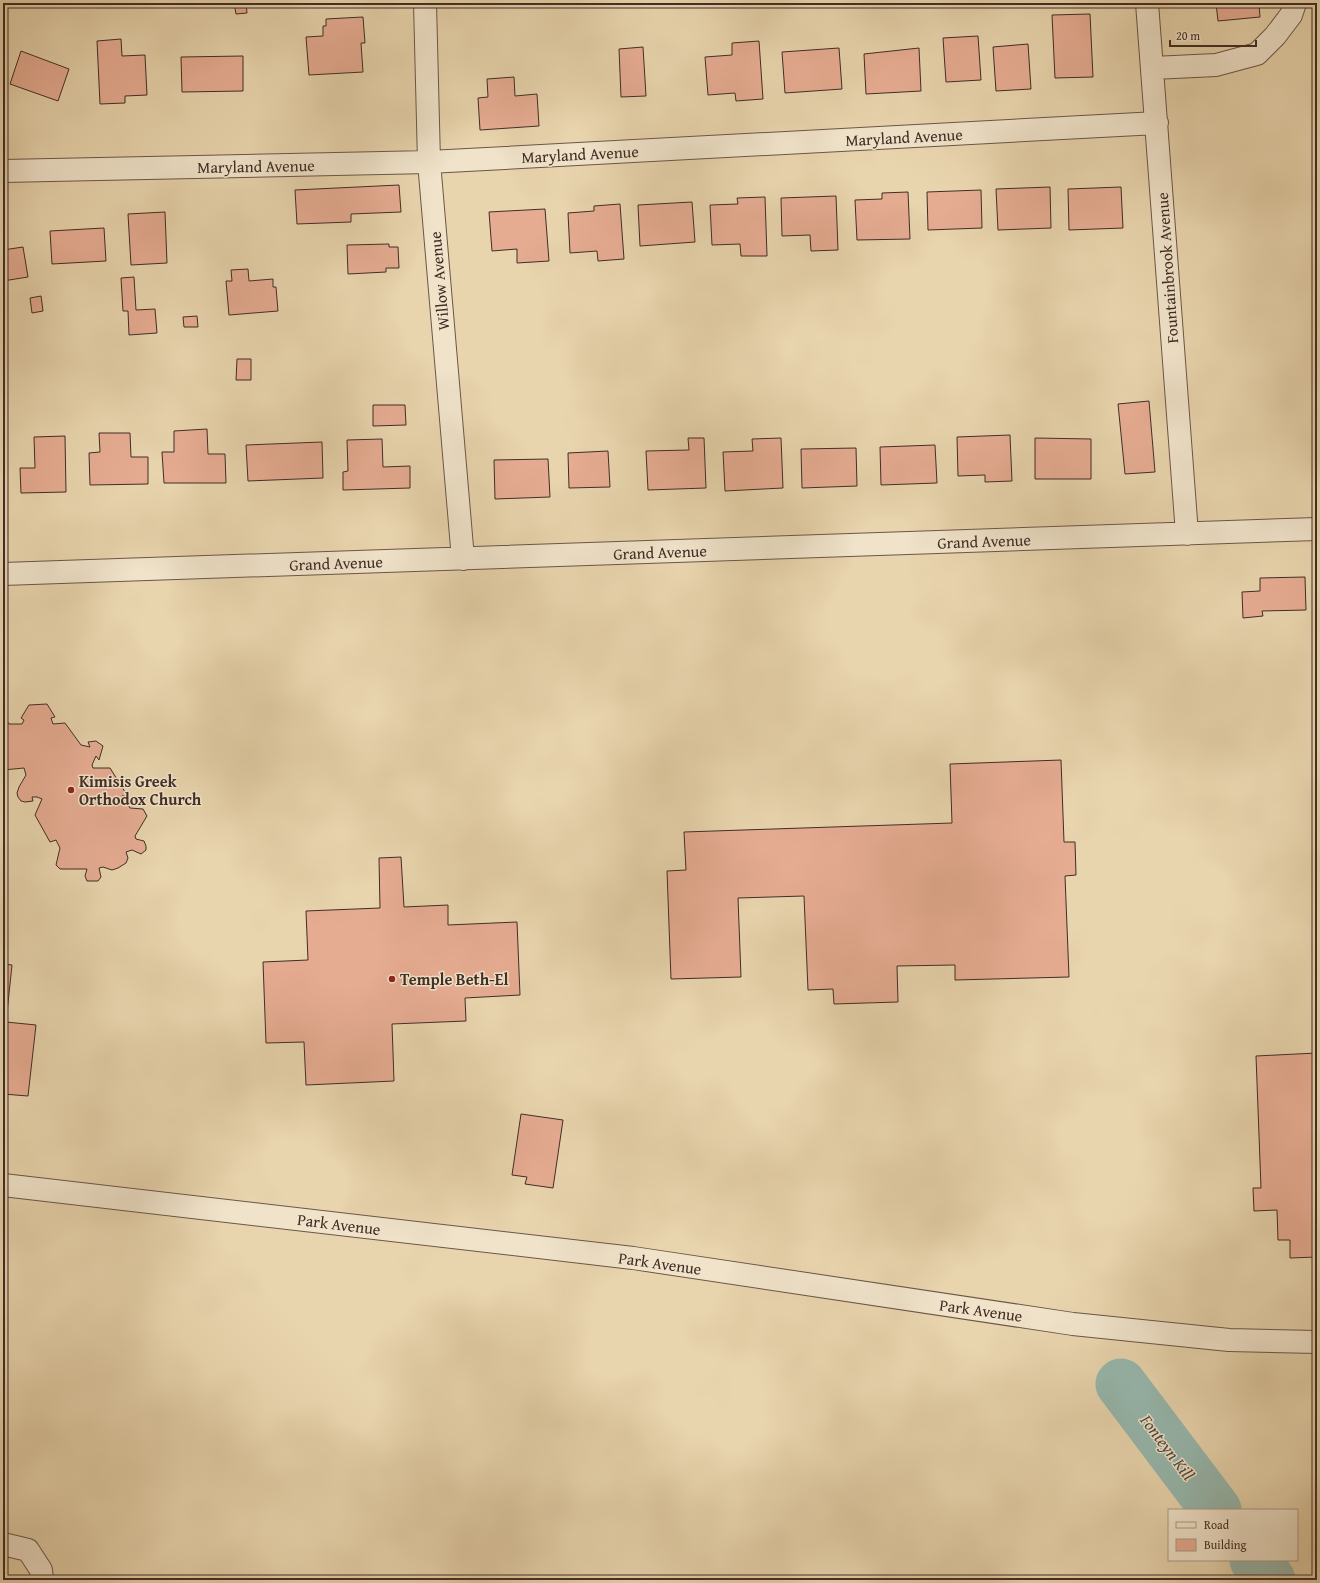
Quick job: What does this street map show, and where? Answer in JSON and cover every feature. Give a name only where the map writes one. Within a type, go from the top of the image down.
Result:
[{"type":"street","name":"Willow Avenue","points":[[425,3],[429,162],[463,559]]},
{"type":"street","name":"Fountainbrook Avenue","points":[[1147,3],[1187,534]]},
{"type":"street","points":[[1153,68],[1216,65],[1257,54],[1275,36],[1291,15],[1295,3]]},
{"type":"street","name":"Maryland Avenue","points":[[3,171],[429,162],[1157,123]]},
{"type":"street","name":"Grand Avenue","points":[[3,574],[1317,529]]},
{"type":"street","name":"Park Avenue","points":[[3,1185],[633,1258],[1073,1324],[1229,1340],[1317,1342]]},
{"type":"street","points":[[3,1544],[28,1550],[41,1570],[42,1580]]},
{"type":"building","points":[[234,3],[246,3],[247,13],[236,14]]},
{"type":"building","points":[[1216,3],[1259,3],[1260,17],[1218,21]]},
{"type":"building","points":[[1090,14],[1093,77],[1055,78],[1052,15]]},
{"type":"building","points":[[363,17],[365,43],[361,43],[363,72],[309,75],[306,37],[323,36],[323,26],[326,26],[326,19]]},
{"type":"building","points":[[978,36],[981,80],[946,82],[943,38]]},
{"type":"building","points":[[121,39],[122,56],[145,55],[147,95],[125,96],[125,103],[100,104],[97,41]]},
{"type":"building","points":[[759,41],[763,99],[736,101],[735,93],[708,95],[705,57],[732,55],[732,43]]},
{"type":"building","points":[[1028,44],[1031,89],[996,91],[993,47]]},
{"type":"building","points":[[643,47],[646,96],[621,97],[619,49]]},
{"type":"building","points":[[839,48],[842,89],[785,93],[782,52]]},
{"type":"building","points":[[919,48],[921,91],[866,94],[864,54]]},
{"type":"building","points":[[21,51],[69,69],[58,101],[10,84]]},
{"type":"building","points":[[243,56],[243,91],[182,92],[181,57]]},
{"type":"building","points":[[514,77],[515,96],[537,94],[539,126],[480,130],[478,98],[488,97],[487,79]]},
{"type":"building","points":[[399,185],[401,212],[351,214],[351,222],[297,224],[295,190]]},
{"type":"building","points":[[1050,187],[1051,228],[998,230],[996,189]]},
{"type":"building","points":[[1121,187],[1123,228],[1069,230],[1068,189]]},
{"type":"building","points":[[981,190],[982,228],[928,230],[927,192]]},
{"type":"building","points":[[908,192],[910,239],[857,240],[855,200],[882,199],[882,193]]},
{"type":"building","points":[[836,196],[838,250],[811,251],[810,235],[782,236],[781,198]]},
{"type":"building","points":[[765,197],[767,256],[741,256],[740,244],[712,245],[710,205],[738,204],[737,198]]},
{"type":"building","points":[[692,202],[695,242],[640,246],[638,205]]},
{"type":"building","points":[[620,204],[624,259],[598,261],[597,251],[570,253],[568,213],[594,211],[594,206]]},
{"type":"building","points":[[545,209],[549,261],[517,263],[517,249],[492,251],[489,212]]},
{"type":"building","points":[[165,212],[167,263],[131,265],[128,214]]},
{"type":"building","points":[[104,228],[106,261],[52,264],[50,231]]},
{"type":"building","points":[[389,244],[389,247],[398,247],[399,268],[386,268],[386,272],[348,274],[347,245]]},
{"type":"building","points":[[23,247],[28,277],[3,281],[3,250]]},
{"type":"building","points":[[248,269],[249,281],[273,279],[273,287],[276,287],[278,311],[229,315],[226,281],[232,281],[231,270]]},
{"type":"building","points":[[134,277],[136,310],[155,309],[157,333],[129,335],[128,311],[123,311],[121,278]]},
{"type":"building","points":[[41,296],[43,311],[32,313],[30,298]]},
{"type":"building","points":[[197,316],[198,327],[184,327],[183,317]]},
{"type":"building","points":[[237,359],[251,359],[251,380],[236,380]]},
{"type":"building","points":[[1149,401],[1155,472],[1125,474],[1118,404]]},
{"type":"building","points":[[373,405],[405,405],[406,425],[373,426]]},
{"type":"building","points":[[207,429],[208,454],[225,454],[226,483],[164,483],[162,452],[174,452],[174,431]]},
{"type":"building","points":[[99,433],[130,433],[131,457],[148,457],[148,484],[90,485],[89,453],[100,452]]},
{"type":"building","points":[[1010,435],[1012,481],[985,482],[985,475],[958,476],[957,437]]},
{"type":"building","points":[[65,436],[66,492],[21,493],[20,468],[35,468],[34,437]]},
{"type":"building","points":[[688,438],[704,438],[706,488],[648,490],[646,451],[689,450]]},
{"type":"building","points":[[781,438],[783,488],[725,491],[723,452],[753,451],[752,439]]},
{"type":"building","points":[[1035,438],[1091,439],[1091,479],[1035,479]]},
{"type":"building","points":[[382,439],[383,467],[410,466],[410,488],[343,490],[343,472],[348,471],[347,440]]},
{"type":"building","points":[[322,442],[323,478],[248,481],[246,445]]},
{"type":"building","points":[[935,445],[937,483],[881,485],[880,447]]},
{"type":"building","points":[[856,448],[857,486],[802,488],[801,449]]},
{"type":"building","points":[[608,451],[610,487],[569,488],[568,453]]},
{"type":"building","points":[[548,459],[550,497],[495,499],[494,460]]},
{"type":"building","points":[[1305,577],[1306,610],[1262,611],[1263,616],[1243,618],[1242,592],[1260,591],[1260,578]]},
{"type":"building","name":"Kimisis Greek Orthodox Church","points":[[47,704],[55,717],[51,718],[53,724],[65,723],[81,745],[90,747],[88,742],[96,741],[103,746],[99,760],[96,756],[92,765],[93,768],[110,768],[127,795],[122,796],[130,808],[143,809],[147,816],[135,836],[136,839],[144,841],[146,850],[141,854],[132,850],[126,852],[128,858],[126,863],[118,868],[112,870],[103,867],[99,868],[101,877],[98,881],[87,881],[85,876],[87,869],[60,869],[56,865],[60,848],[56,840],[50,842],[35,815],[42,799],[32,797],[33,801],[25,802],[21,801],[18,797],[17,793],[19,787],[26,775],[24,768],[3,770],[3,715],[9,724],[22,724],[24,720],[21,718],[29,705]]},
{"type":"building","points":[[1061,760],[1064,842],[1075,842],[1076,875],[1065,876],[1069,977],[955,980],[955,965],[897,966],[898,1002],[834,1004],[833,989],[808,990],[804,896],[738,898],[741,977],[671,979],[667,871],[686,870],[684,832],[952,823],[950,764]]},
{"type":"building","name":"Temple Beth-El","points":[[401,857],[404,907],[448,905],[448,925],[517,922],[520,995],[465,998],[466,1021],[392,1024],[394,1081],[306,1085],[304,1042],[266,1043],[263,962],[308,960],[306,911],[380,908],[379,858]]},
{"type":"building","points":[[3,964],[12,965],[6,1022],[36,1025],[28,1096],[3,1094]]},
{"type":"building","points":[[1317,1053],[1317,1257],[1290,1258],[1290,1240],[1278,1240],[1277,1210],[1254,1211],[1253,1188],[1261,1188],[1256,1056]]},
{"type":"building","points":[[521,1114],[563,1120],[553,1188],[525,1184],[527,1177],[512,1175]]},
{"type":"waterway","name":"Fonteyn Kill","points":[[1121,1384],[1215,1509]]},
{"type":"waterway","name":"Fonteyn Kill","points":[[1256,1561],[1270,1580]]},
{"type":"place","name":"Kimisis Greek Orthodox Church","points":[[71,790]]},
{"type":"place","name":"Temple Beth-El","points":[[392,979]]}]
